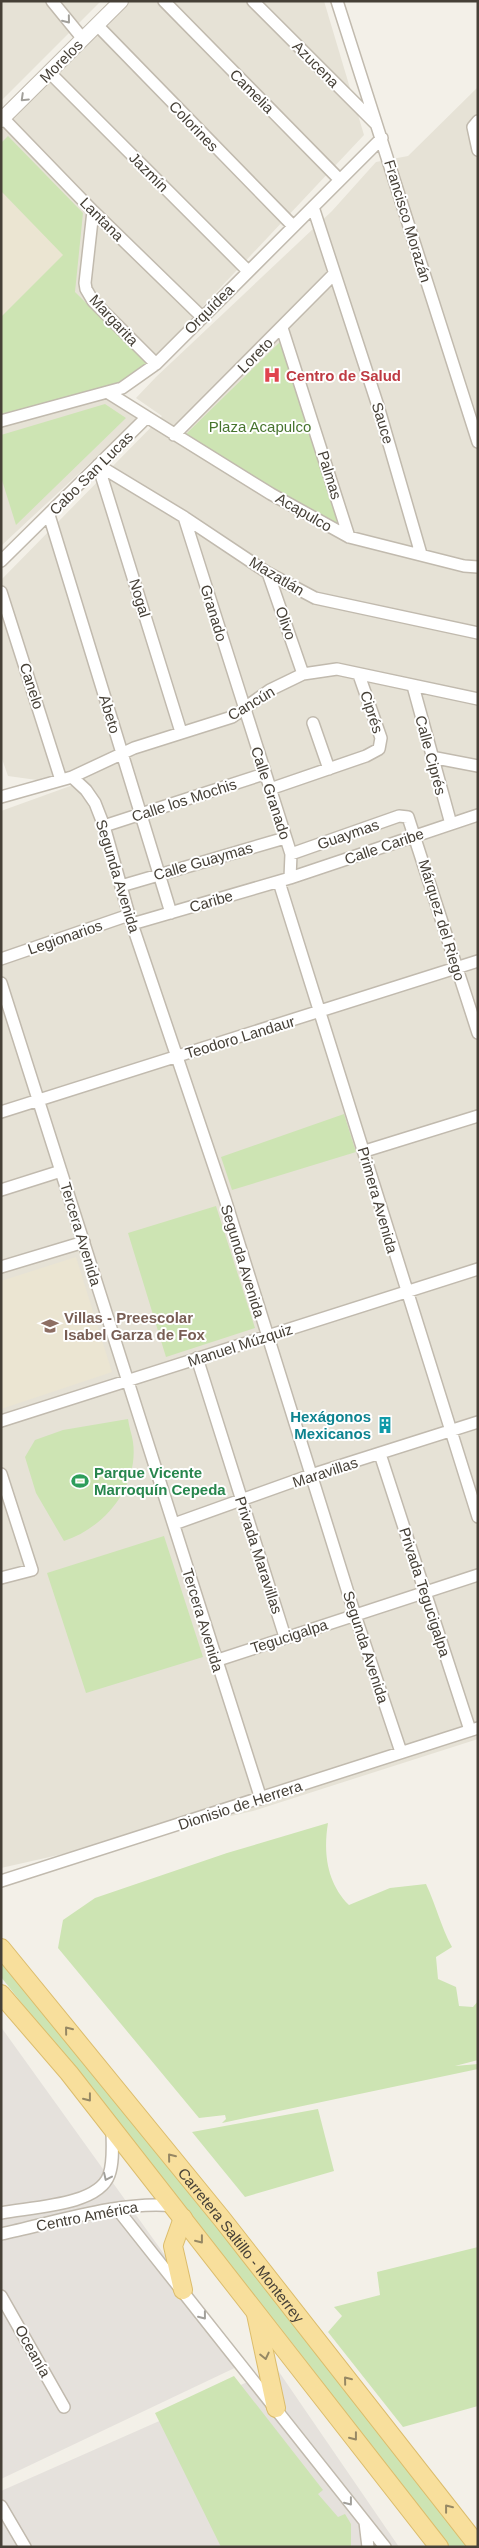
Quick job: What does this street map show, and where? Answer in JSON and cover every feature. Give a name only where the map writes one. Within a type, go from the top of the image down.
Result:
[{"type":"main road","name":"Carretera Saltillo - Monterrey","points":[[1,1948],[215,2212],[478,2546]]},
{"type":"main road","name":"Carretera Saltillo - Monterrey","points":[[1,1994],[69,2073],[438,2543]]},
{"type":"main road","points":[[178,2212],[173,2246],[183,2290]]},
{"type":"main road","points":[[255,2309],[276,2408]]},
{"type":"street","points":[[52,1],[83,39]]},
{"type":"street","name":"Morelos","points":[[2,119],[121,1]]},
{"type":"street","name":"Camelia","points":[[164,1],[340,180]]},
{"type":"street","name":"Azucena","points":[[253,1],[379,127]]},
{"type":"street","name":"Francisco Morazán","points":[[337,1],[379,127],[478,442]]},
{"type":"street","name":"Colorines","points":[[97,25],[293,226]]},
{"type":"street","name":"Jazmín","points":[[50,73],[248,271]]},
{"type":"street","name":"Lantana","points":[[2,119],[202,317]]},
{"type":"street","points":[[478,121],[473,127],[478,150]]},
{"type":"street","name":"Orquídea","points":[[1,421],[122,388],[156,364],[382,138]]},
{"type":"street","name":"Sauce","points":[[313,207],[378,406],[421,554]]},
{"type":"street","name":"Margarita","points":[[93,211],[86,289],[93,301],[156,364]]},
{"type":"street","name":"Loreto","points":[[174,435],[334,274]]},
{"type":"street","name":"Palmas","points":[[282,328],[349,537]]},
{"type":"street","name":"Cabo San Lucas","points":[[1,561],[147,417],[107,392]]},
{"type":"street","name":"Acapulco","points":[[147,417],[288,504],[349,537],[478,567]]},
{"type":"street","name":"Mazatlán","points":[[98,465],[184,517],[268,573],[315,598],[478,633]]},
{"type":"street","name":"Nogal","points":[[98,465],[181,732]]},
{"type":"street","name":"Abeto","points":[[49,515],[171,913]]},
{"type":"street","name":"Granado","points":[[184,517],[245,709]]},
{"type":"street","name":"Olivo","points":[[268,573],[303,674]]},
{"type":"street","name":"Canelo","points":[[1,592],[67,778]]},
{"type":"street","name":"Cancún","points":[[1,796],[67,778],[134,748],[232,716],[245,709],[270,690],[303,674],[337,670],[478,699]]},
{"type":"street","name":"Ciprés","points":[[329,768],[379,749],[381,738],[360,675]]},
{"type":"street","name":"Calle Ciprés","points":[[413,686],[451,824]]},
{"type":"street","name":"Calle Granado","points":[[245,709],[264,774],[292,854],[290,878]]},
{"type":"street","points":[[270,789],[329,768],[313,723]]},
{"type":"street","points":[[431,757],[478,766]]},
{"type":"street","name":"Calle los Mochis","points":[[104,826],[264,774]]},
{"type":"street","name":"Segunda Avenida","points":[[67,778],[86,790],[95,803],[104,826],[131,919],[224,1199],[266,1337],[401,1752]]},
{"type":"street","name":"Márquez del Riego","points":[[405,815],[411,820],[478,1033]]},
{"type":"street","name":"Guaymas","points":[[292,854],[405,815]]},
{"type":"street","name":"Calle Caribe","points":[[290,878],[478,815]]},
{"type":"street","name":"Calle Guaymas","points":[[121,886],[286,838]]},
{"type":"street","name":"Caribe","points":[[131,919],[171,913],[290,878]]},
{"type":"street","name":"Primera Avenida","points":[[279,882],[318,1012],[365,1151],[406,1292],[478,1518]]},
{"type":"street","name":"Legionarios","points":[[1,958],[131,919]]},
{"type":"street","name":"Teodoro Landaur","points":[[1,1112],[478,961]]},
{"type":"street","name":"Tercera Avenida","points":[[1,983],[84,1242],[126,1381],[174,1524],[215,1661],[261,1798]]},
{"type":"street","points":[[365,1151],[478,1116]]},
{"type":"street","points":[[1,1190],[61,1170]]},
{"type":"street","points":[[1,1267],[84,1242]]},
{"type":"street","name":"Manuel Múzquiz","points":[[1,1420],[478,1270]]},
{"type":"street","name":"Privada Maravillas","points":[[197,1358],[285,1637]]},
{"type":"street","name":"Maravillas","points":[[174,1524],[311,1475],[478,1422]]},
{"type":"street","name":"Privada Tegucigalpa","points":[[380,1454],[424,1592],[474,1729]]},
{"type":"street","points":[[1,1474],[32,1570],[1,1578]]},
{"type":"street","name":"Tegucigalpa","points":[[215,1661],[478,1575]]},
{"type":"street","name":"Dionisio de Herrera","points":[[1,1881],[474,1729]]},
{"type":"street","name":"Centro América","points":[[1,2212],[83,2198],[99,2190],[106,2183],[112,2165],[112,2129]]},
{"type":"street","name":"Centro América","points":[[1,2234],[145,2205],[178,2212]]},
{"type":"street","points":[[118,2210],[385,2547]]},
{"type":"street","name":"Oceanía","points":[[1,2296],[64,2407]]},
{"type":"street","points":[[1,2506],[24,2547]]},
{"type":"street","points":[[365,2522],[368,2547]]},
{"type":"shaded area","points":[[1,1],[101,1],[1,101]]},
{"type":"shaded area","points":[[128,1],[324,1],[364,135],[141,372],[102,395],[137,419],[1,546],[1,130]]},
{"type":"shaded area","points":[[478,87],[478,1739],[253,1811],[1,1868],[1,811],[73,785],[8,776],[1,756],[1,580],[162,416],[136,398],[156,377],[332,211],[376,162],[408,156]]},
{"type":"shaded area","points":[[1,191],[64,255],[1,317]]},
{"type":"shaded area","name":"Villas - Preescolar Isabel Garza de Fox","points":[[76,1257],[112,1372],[1,1409],[1,1281]]},
{"type":"shaded area","points":[[1,2027],[243,2364],[1,2479]]},
{"type":"shaded area","points":[[277,2369],[399,2547],[1,2547],[1,2491]]},
{"type":"green space","points":[[8,136],[83,213],[75,292],[148,364],[121,383],[1,415],[1,317],[63,255],[1,191],[1,143]]},
{"type":"green space","name":"Plaza Acapulco","points":[[282,340],[339,526],[184,436]]},
{"type":"green space","points":[[105,404],[126,418],[16,525],[1,477],[1,435]]},
{"type":"green space","points":[[344,1114],[356,1152],[232,1190],[221,1157]]},
{"type":"green space","points":[[216,1206],[255,1328],[166,1357],[128,1233]]},
{"type":"green space","name":"Parque Vicente Marroquín Cepeda","points":[[128,1419],[133,1442],[133,1459],[130,1475],[124,1490],[116,1504],[105,1516],[79,1535],[64,1541],[36,1493],[25,1457],[35,1440],[63,1430]]},
{"type":"green space","points":[[164,1536],[203,1657],[86,1693],[47,1573]]},
{"type":"green space","points":[[328,1823],[326,1845],[328,1867],[336,1887],[349,1905],[390,1888],[426,1884],[452,1947],[436,1957],[438,1979],[456,1987],[459,2006],[473,2007],[478,2001],[478,2060],[455,2066],[478,2064],[478,2069],[222,2123],[226,2119],[225,2115],[199,2118],[58,1948],[63,1920],[95,1898],[227,1853]]},
{"type":"green space","points":[[1,1959],[208,2216],[468,2547],[450,2547],[445,2542],[296,2348],[1,1977]]},
{"type":"green space","points":[[318,2109],[334,2171],[245,2197],[192,2132]]},
{"type":"green space","points":[[478,2247],[478,2406],[403,2427],[328,2332],[342,2316],[334,2307],[380,2295],[377,2272]]},
{"type":"green space","points":[[234,2376],[323,2490],[318,2494],[338,2517],[345,2514],[351,2524],[351,2547],[221,2547],[155,2413]]},
{"type":"place","name":"Centro de Salud","points":[[272,375]]},
{"type":"place","name":"Villas - Preescolar Isabel Garza de Fox","points":[[50,1326]]},
{"type":"place","name":"Hexágonos Mexicanos","points":[[385,1425]]},
{"type":"place","name":"Parque Vicente Marroquín Cepeda","points":[[80,1481]]}]
